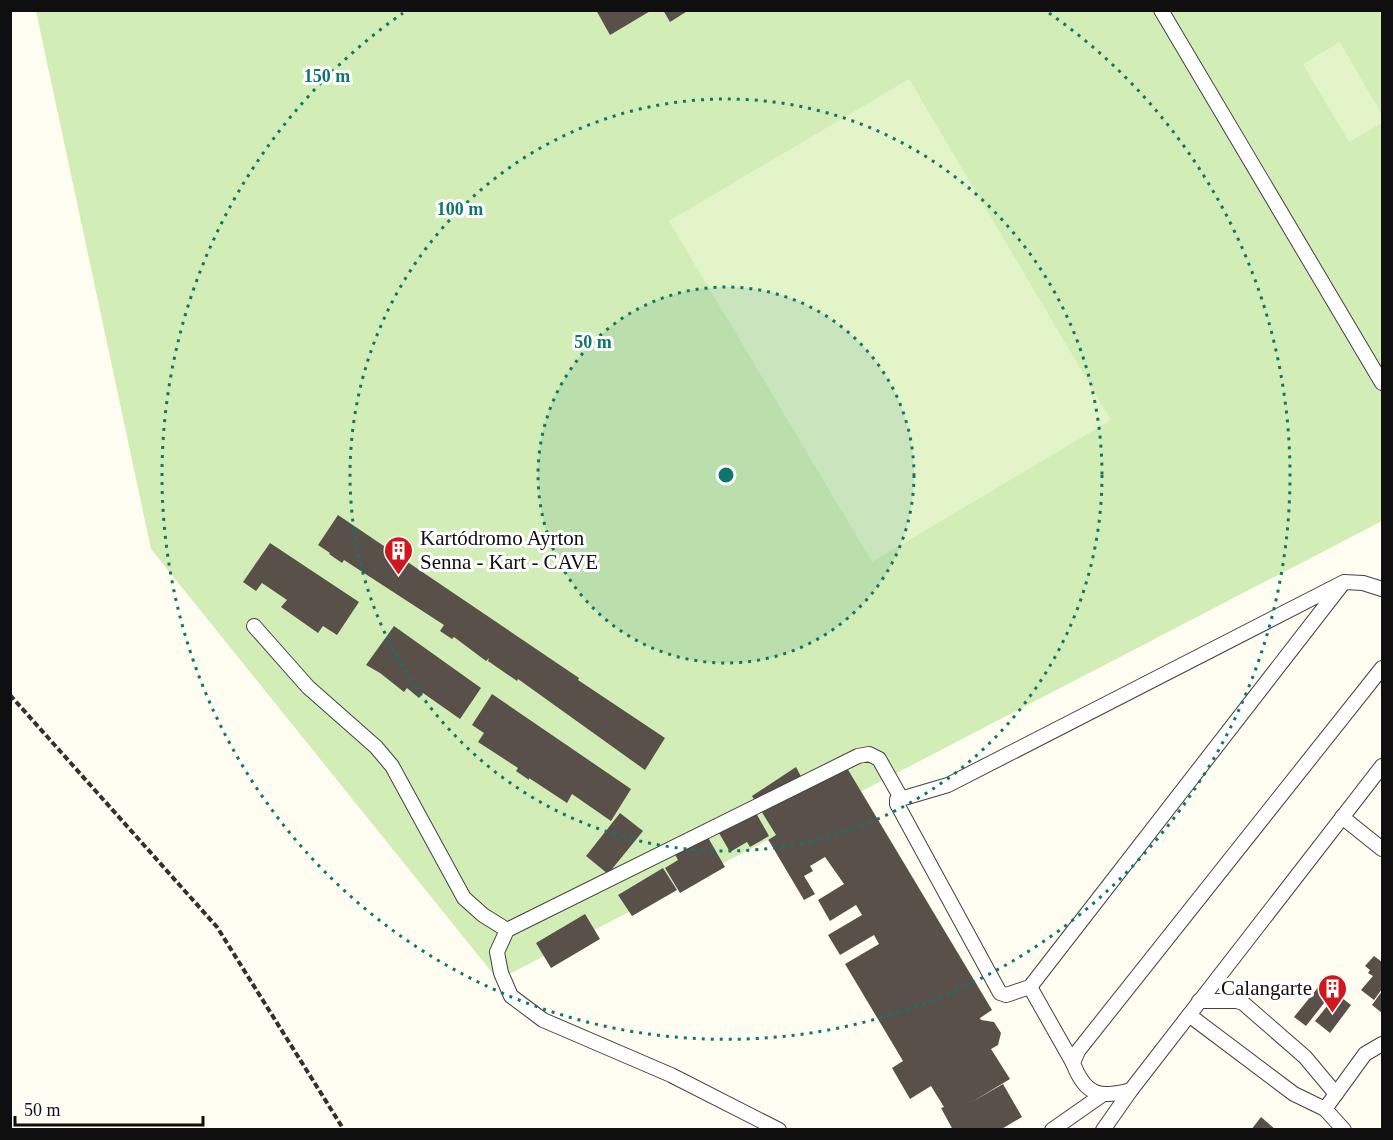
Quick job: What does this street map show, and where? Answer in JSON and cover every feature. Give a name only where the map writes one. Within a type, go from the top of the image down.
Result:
[{"type":"lane","points":[[1161,10],[1383,383]]},
{"type":"lane","points":[[1344,582],[1030,987],[1006,996],[1000,993],[897,804],[897,800],[948,785],[1344,582],[1363,583],[1383,589]]},
{"type":"lane","points":[[254,626],[308,687],[381,753],[392,766],[464,898],[483,915],[507,930]]},
{"type":"lane","points":[[1073,1063],[1078,1051],[1383,668]]},
{"type":"lane","points":[[1364,690],[1383,688]]},
{"type":"lane","points":[[779,1130],[671,1075],[543,1020],[512,996],[501,973],[497,952],[507,930],[858,756],[869,754],[879,759],[901,798]]},
{"type":"lane","points":[[1103,1130],[1131,1089],[1383,766]]},
{"type":"lane","points":[[1342,817],[1383,849]]},
{"type":"lane","points":[[1030,987],[1085,1086],[1102,1095],[1114,1095],[1131,1089]]},
{"type":"lane","points":[[1199,1001],[1237,1001],[1243,1004],[1305,1057],[1336,1094]]},
{"type":"lane","points":[[1189,1015],[1294,1094],[1325,1109],[1344,1130]]},
{"type":"lane","points":[[1325,1109],[1365,1054],[1383,1044]]},
{"type":"lane","points":[[1052,1130],[1102,1095]]},
{"type":"path","points":[[10,695],[217,927],[344,1130]]},
{"type":"green space","points":[[36,11],[1382,11],[1382,521],[498,980],[151,549]]},
{"type":"green space","points":[[1340,42],[1382,115],[1382,123],[1349,142],[1303,64]]},
{"type":"green space","points":[[909,79],[1111,420],[872,562],[669,221]]},
{"type":"building","points":[[596,10],[652,10],[610,35]]},
{"type":"building","points":[[663,10],[689,10],[670,22]]},
{"type":"building","points":[[338,515],[665,738],[645,770],[518,679],[517,681],[488,661],[489,658],[486,661],[454,637],[452,639],[440,631],[444,625],[344,560],[342,563],[318,545]]},
{"type":"building","points":[[270,543],[359,602],[337,635],[323,626],[318,633],[281,607],[287,600],[262,583],[256,591],[243,582]]},
{"type":"building","points":[[394,626],[481,688],[460,719],[423,693],[419,698],[407,688],[404,692],[366,665]]},
{"type":"building","points":[[492,694],[631,789],[611,821],[572,794],[567,803],[529,778],[529,780],[516,771],[518,768],[478,742],[484,733],[472,725]]},
{"type":"building","points":[[796,767],[807,788],[847,768],[992,1010],[980,1018],[981,1020],[994,1022],[1001,1033],[998,1045],[991,1049],[1010,1079],[970,1103],[1003,1084],[1022,1117],[1000,1130],[953,1130],[941,1108],[944,1107],[931,1086],[910,1099],[892,1068],[903,1061],[845,964],[879,944],[874,935],[840,955],[828,935],[862,915],[856,905],[830,921],[818,900],[844,884],[825,857],[810,866],[813,871],[804,876],[815,894],[804,900],[768,840],[776,835],[752,796]]},
{"type":"building","points":[[620,813],[643,831],[608,874],[586,856]]},
{"type":"building","points":[[756,813],[769,836],[750,847],[747,842],[730,852],[719,833]]},
{"type":"building","points":[[702,827],[725,867],[680,893],[665,868],[678,860],[670,845]]},
{"type":"building","points":[[663,868],[677,890],[632,916],[618,895]]},
{"type":"building","points":[[585,914],[600,939],[551,968],[536,943]]},
{"type":"building","points":[[1374,956],[1382,962],[1382,989],[1374,1000],[1361,990],[1373,976],[1368,973],[1370,970],[1365,966]]},
{"type":"building","points":[[1329,974],[1339,984],[1306,1026],[1294,1017]]},
{"type":"building","points":[[1382,991],[1382,1013],[1372,1005]]},
{"type":"building","name":"Calangarte","points":[[1337,994],[1351,1005],[1330,1033],[1315,1021]]},
{"type":"building","points":[[1261,1117],[1276,1130],[1251,1130]]},
{"type":"place","name":"Kartódromo Ayrton Senna - Kart - CAVE","points":[[399,576]]},
{"type":"place","name":"Calangarte","points":[[1333,1014]]}]
